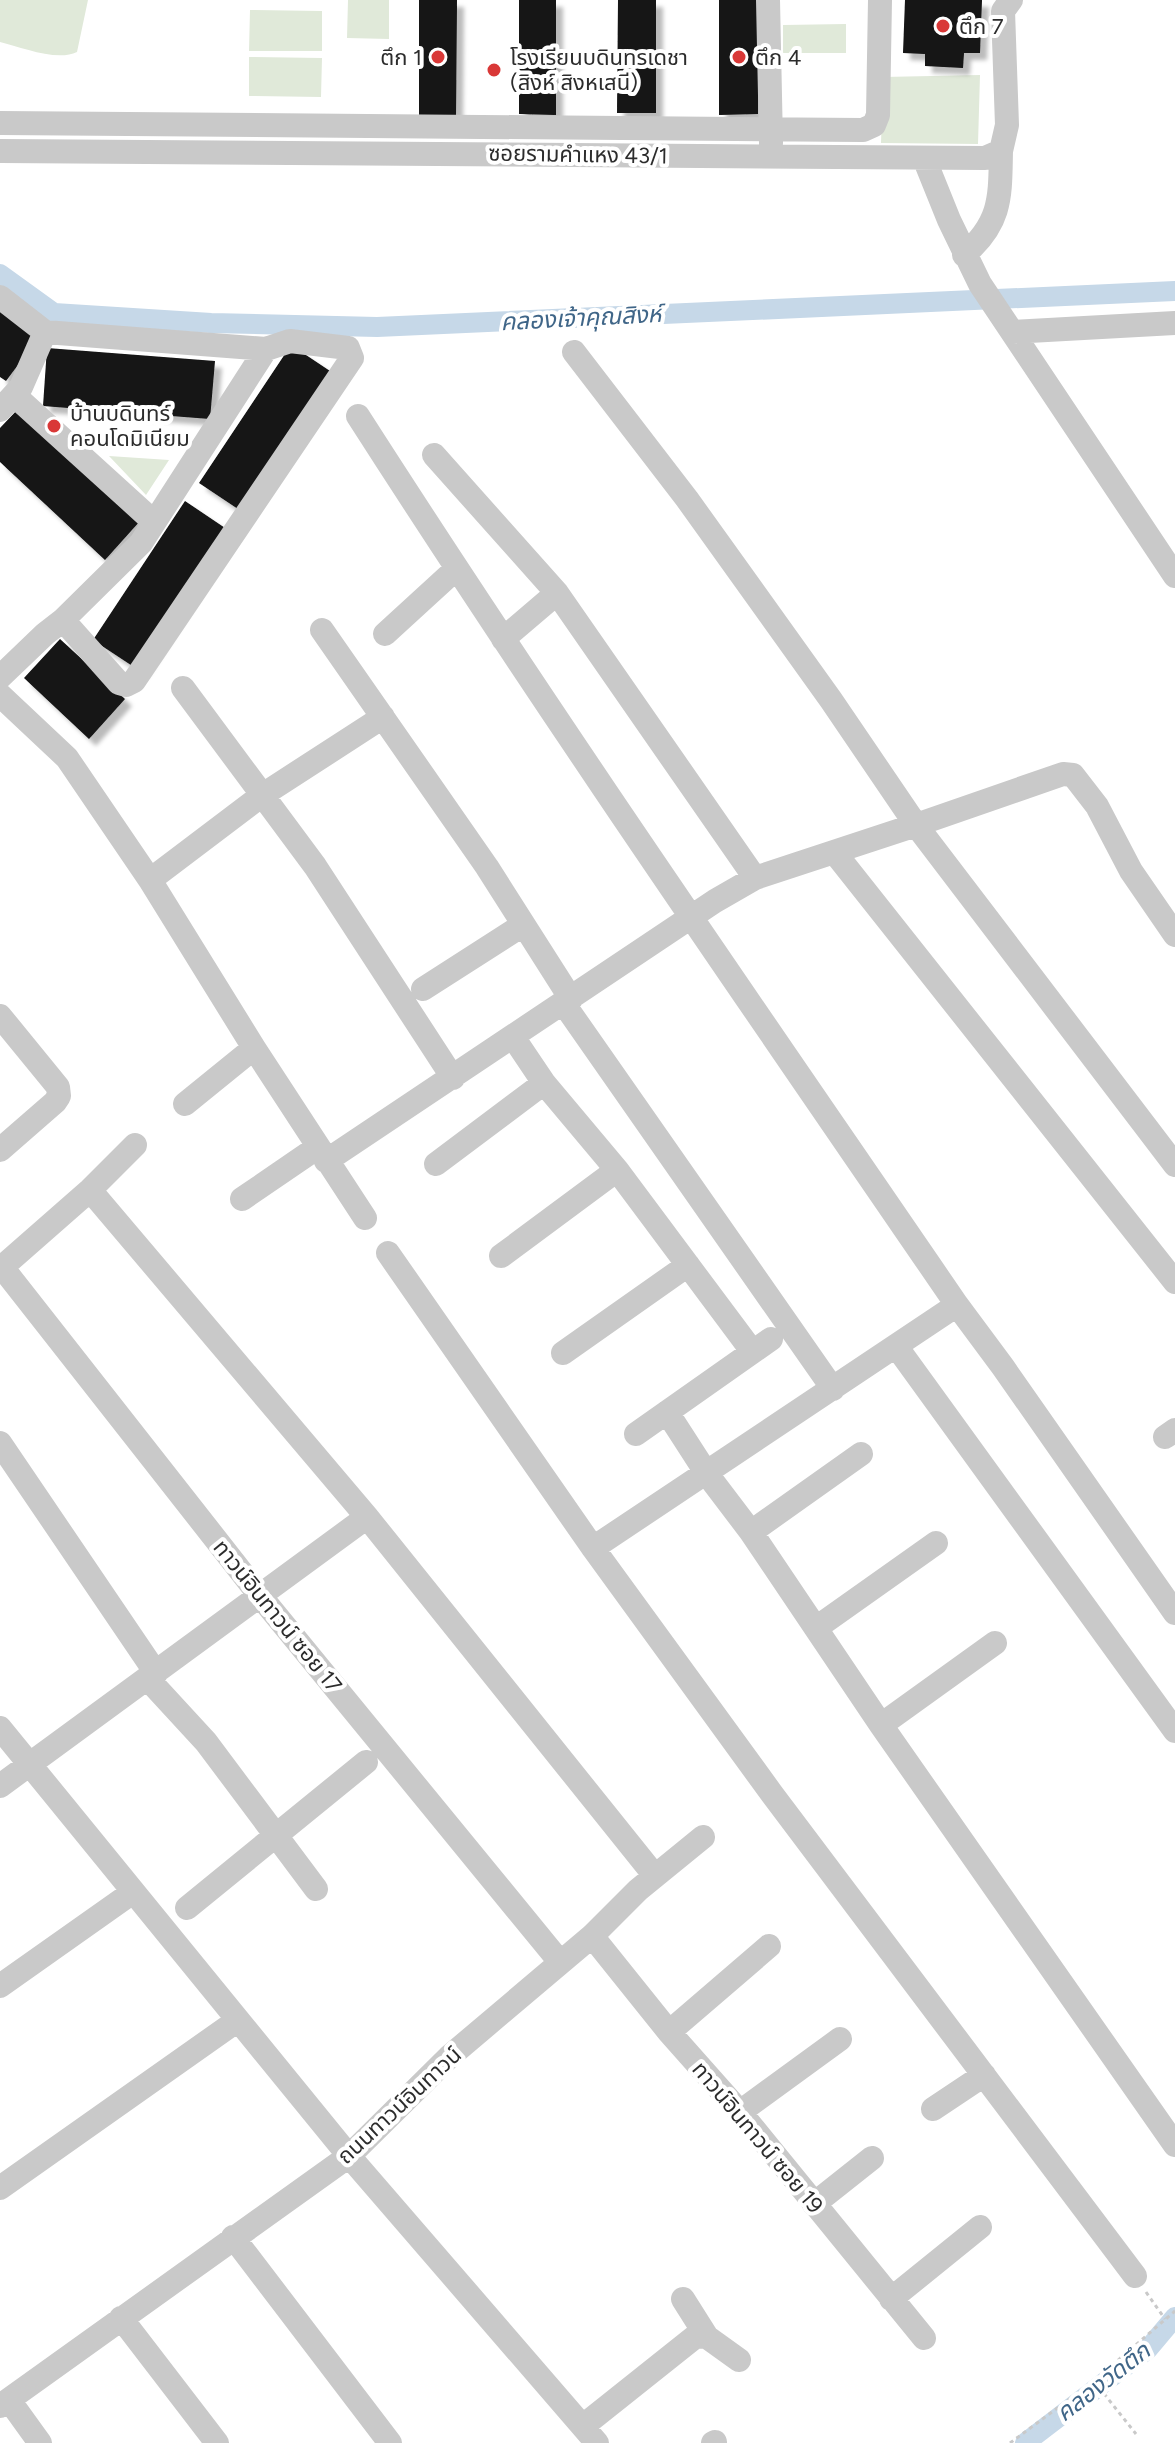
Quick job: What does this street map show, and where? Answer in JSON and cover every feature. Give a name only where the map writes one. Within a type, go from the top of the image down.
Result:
[{"type":"street","points":[[768,0],[771,157]]},
{"type":"street","points":[[0,123],[863,130],[874,125],[878,115],[880,0]]},
{"type":"street","points":[[964,255],[989,229],[998,209],[1001,151],[1007,125],[1003,11],[1011,0]]},
{"type":"street","points":[[387,127],[387,153]]},
{"type":"street","name":"ซอยรามคำแหง 43/1","points":[[0,151],[985,158],[1001,151]]},
{"type":"street","points":[[924,158],[964,255],[980,284],[1175,576]]},
{"type":"street","points":[[0,297],[45,332],[266,349],[290,341],[348,348],[352,358],[134,681],[126,685],[119,683],[63,620]]},
{"type":"street","points":[[1006,322],[1175,323]]},
{"type":"street","points":[[45,332],[21,387],[7,403],[154,522]]},
{"type":"street","points":[[0,677],[141,543],[266,349]]},
{"type":"street","points":[[574,352],[687,499],[822,687],[916,825],[1175,1165]]},
{"type":"street","points":[[358,416],[456,569],[691,918],[957,1305],[1175,1613]]},
{"type":"street","points":[[434,455],[557,593],[755,878]]},
{"type":"street","points":[[385,634],[456,569]]},
{"type":"street","points":[[503,639],[557,593]]},
{"type":"street","points":[[322,630],[487,867],[568,1002],[833,1389]]},
{"type":"street","points":[[183,688],[315,866],[453,1078]]},
{"type":"street","points":[[0,695],[67,758],[150,880],[254,1048],[365,1218]]},
{"type":"street","points":[[150,880],[261,796],[383,717]]},
{"type":"street","points":[[242,1199],[453,1078],[715,901],[755,878],[1063,774],[1073,775],[1097,806],[1131,871],[1175,935]]},
{"type":"street","points":[[835,853],[1175,1282]]},
{"type":"street","points":[[423,989],[523,925]]},
{"type":"street","points":[[0,1016],[58,1087],[59,1096],[0,1150]]},
{"type":"street","points":[[513,1037],[544,1083],[617,1170],[688,1265],[761,1345],[636,1434]]},
{"type":"street","points":[[185,1104],[254,1048]]},
{"type":"street","points":[[436,1164],[544,1083]]},
{"type":"street","points":[[1,1268],[90,1190],[135,1145]]},
{"type":"street","points":[[501,1256],[617,1170]]},
{"type":"street","points":[[90,1190],[367,1517],[655,1876]]},
{"type":"street","points":[[388,1253],[593,1548],[772,1794],[1135,2276]]},
{"type":"street","points":[[563,1353],[688,1265]]},
{"type":"street","name":"ทาวน์อินทาวน์ ซอย 17","points":[[1,1268],[261,1597],[560,1962]]},
{"type":"street","points":[[593,1548],[957,1305]]},
{"type":"street","points":[[896,1346],[1175,1731]]},
{"type":"street","points":[[667,1412],[707,1474],[751,1532],[881,1725],[1175,2145]]},
{"type":"street","points":[[0,1443],[152,1676],[206,1742],[316,1889]]},
{"type":"street","points":[[751,1532],[861,1454]]},
{"type":"street","points":[[0,1786],[367,1517]]},
{"type":"street","points":[[816,1628],[936,1543]]},
{"type":"street","points":[[881,1725],[995,1643]]},
{"type":"street","points":[[0,1728],[349,2156],[590,2435],[696,2336],[707,2337]]},
{"type":"street","points":[[187,1908],[366,1762]]},
{"type":"street","name":"ถนนทาวน์อินทาวน์","points":[[4,2403],[349,2156],[449,2057],[703,1837]]},
{"type":"street","points":[[0,1986],[133,1892]]},
{"type":"street","name":"ทาวน์อินทาวน์ ซอย 19","points":[[592,1936],[924,2338]]},
{"type":"street","points":[[669,2032],[769,1946]]},
{"type":"street","points":[[0,2188],[238,2020]]},
{"type":"street","points":[[740,2112],[840,2039]]},
{"type":"street","points":[[933,2109],[984,2075]]},
{"type":"street","points":[[814,2204],[872,2158]]},
{"type":"street","points":[[891,2299],[980,2227]]},
{"type":"street","points":[[233,2237],[390,2443]]},
{"type":"street","points":[[683,2299],[707,2337],[739,2360]]},
{"type":"street","points":[[121,2318],[217,2443]]},
{"type":"street","points":[[4,2403],[40,2443]]},
{"type":"path","points":[[1135,2276],[1166,2320]]},
{"type":"path","points":[[1010,2443],[1095,2383],[1175,2311]]},
{"type":"path","points":[[1095,2383],[1136,2434]]},
{"type":"green space","points":[[0,0],[88,0],[77,52],[49,55],[0,42]]},
{"type":"green space","points":[[348,0],[389,0],[389,39],[347,38]]},
{"type":"green space","points":[[250,10],[322,11],[322,51],[249,51]]},
{"type":"green space","points":[[846,24],[846,53],[783,53],[783,25]]},
{"type":"green space","points":[[249,57],[322,58],[321,97],[249,96]]},
{"type":"green space","points":[[980,75],[978,144],[881,143],[883,77]]},
{"type":"green space","points":[[109,456],[169,460],[146,495]]},
{"type":"building","name":"ตึก 1","points":[[419,0],[457,0],[456,116],[419,115]]},
{"type":"building","points":[[519,0],[556,0],[556,115],[519,114]]},
{"type":"building","points":[[618,0],[656,0],[656,113],[617,113]]},
{"type":"building","name":"ตึก 4","points":[[719,0],[759,0],[758,114],[719,115]]},
{"type":"building","name":"ตึก 7","points":[[905,0],[982,0],[980,53],[964,53],[963,68],[925,66],[925,54],[903,53]]},
{"type":"building","points":[[0,309],[38,338],[6,381],[0,377]]},
{"type":"building","points":[[291,345],[336,375],[244,513],[199,483]]},
{"type":"building","points":[[47,348],[215,361],[210,419],[43,406]]},
{"type":"building","points":[[19,408],[140,521],[105,560],[0,462],[0,428]]},
{"type":"building","points":[[185,501],[231,532],[140,671],[93,640]]},
{"type":"building","points":[[60,639],[125,699],[89,739],[24,678]]},
{"type":"waterway","name":"คลองเจ้าคุณสิงห์","points":[[0,274],[54,313],[211,323],[377,327],[1175,291]]},
{"type":"waterway","name":"คลองวัดตึก","points":[[1025,2443],[1148,2349],[1175,2317]]},
{"type":"place","name":"ตึก 7","points":[[943,26]]},
{"type":"place","name":"ตึก 1","points":[[438,57]]},
{"type":"place","name":"ตึก 4","points":[[739,57]]},
{"type":"place","name":"โรงเรียนบดินทรเดชา (สิงห์ สิงหเสนี)","points":[[494,70]]},
{"type":"place","name":"บ้านบดินทร์ คอนโดมิเนียม","points":[[54,426]]}]
